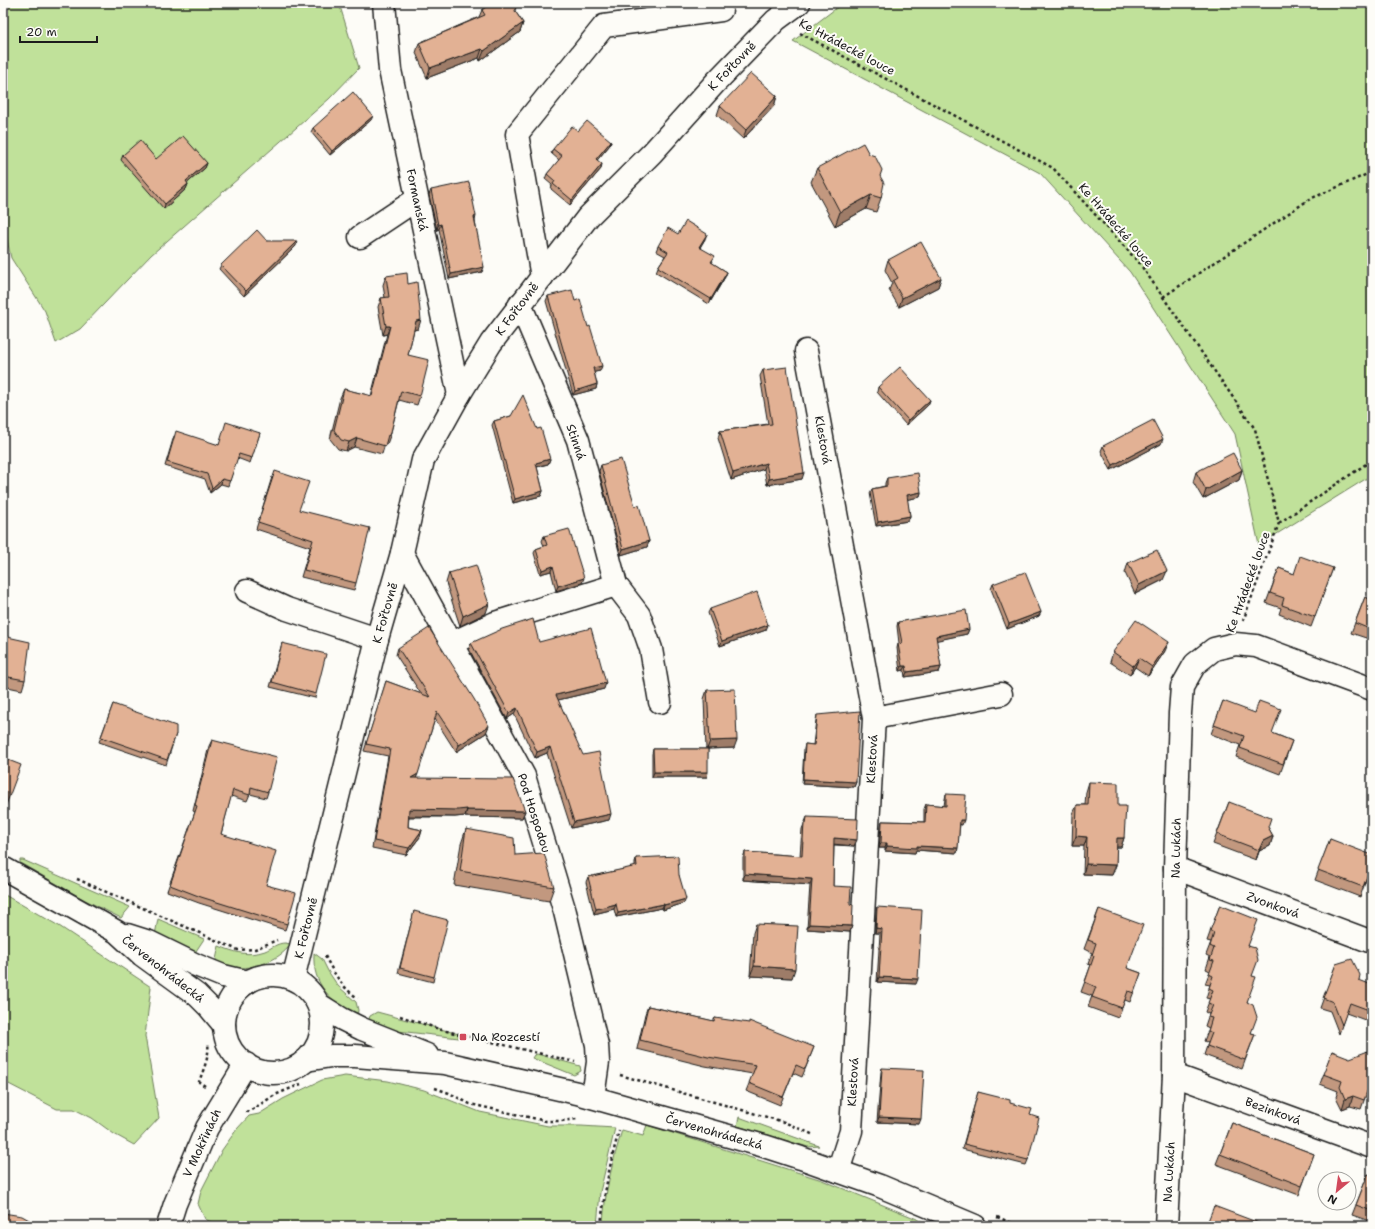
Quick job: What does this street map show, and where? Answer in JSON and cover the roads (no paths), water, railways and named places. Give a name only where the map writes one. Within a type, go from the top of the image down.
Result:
[{"type":"street","name":"Formanská","points":[[384,3],[390,70],[459,395]]},
{"type":"street","name":"K Fořtovně","points":[[293,979],[377,639],[402,553],[423,460],[459,395],[492,343],[520,304],[588,217],[652,153],[716,82],[776,20],[799,3]]},
{"type":"street","name":"K Fořtovně","points":[[542,277],[517,134],[604,26],[721,10]]},
{"type":"street","points":[[360,237],[417,199]]},
{"type":"street","name":"Stinná","points":[[520,304],[578,440],[616,585],[639,615],[651,649],[660,702]]},
{"type":"street","name":"Klestová","points":[[806,351],[874,718],[850,1131],[838,1171]]},
{"type":"street","name":"Pod Hospodou","points":[[402,553],[450,644],[524,776],[565,912],[597,1045],[597,1068],[593,1097]]},
{"type":"street","points":[[450,644],[495,623],[616,585]]},
{"type":"street","points":[[248,591],[287,608],[377,639]]},
{"type":"street","name":"Na Lukách","points":[[1166,1226],[1174,1075],[1175,868],[1182,687],[1195,664],[1214,649],[1235,644],[1256,646],[1372,689]]},
{"type":"street","points":[[874,718],[1001,694]]},
{"type":"street","name":"Červenohrádecká","points":[[3,868],[117,932],[149,942],[196,965],[223,976],[248,982]]},
{"type":"street","name":"Zvonková","points":[[1175,868],[1372,942]]},
{"type":"street","name":"Červenohrádecká","points":[[117,932],[142,955],[197,995],[209,1006],[224,1025]]},
{"type":"street","points":[[274,974],[293,979],[311,992],[318,1004],[322,1018],[321,1036],[315,1050],[306,1060],[295,1068],[277,1073],[263,1072],[246,1064],[235,1055],[230,1047],[225,1034],[224,1025],[226,1011],[229,1002],[237,991],[248,982],[265,975],[274,974]]},
{"type":"street","name":"Červenohrádecká","points":[[318,1004],[362,1029],[445,1063]]},
{"type":"street","name":"Červenohrádecká","points":[[306,1060],[331,1056],[355,1056],[445,1063],[593,1097],[764,1146],[838,1171],[920,1202],[975,1226]]},
{"type":"street","name":"V Mokřinách","points":[[168,1226],[175,1204],[207,1128],[246,1064]]},
{"type":"street","name":"Bezinková","points":[[1174,1075],[1372,1147]]},
{"type":"place","name":"Na Rozcestí","points":[[463,1037]]}]
